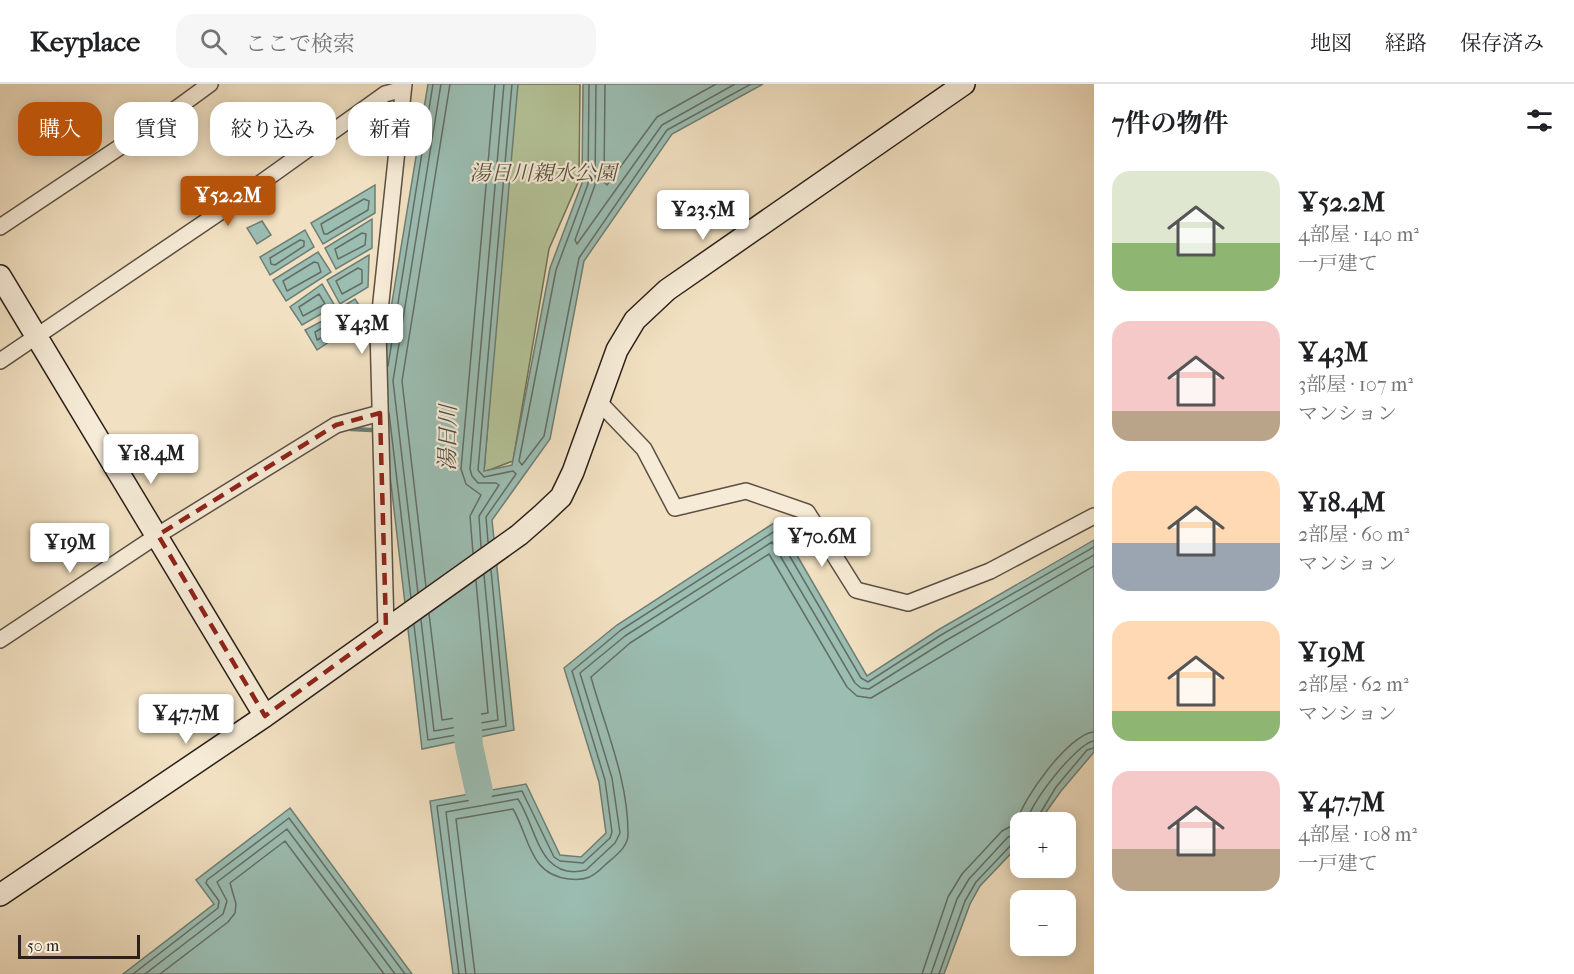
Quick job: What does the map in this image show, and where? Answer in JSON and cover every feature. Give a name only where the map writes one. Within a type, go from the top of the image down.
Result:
[{"type":"street","points":[[0,226],[162,119],[210,84]]},
{"type":"street","points":[[0,896],[265,716],[519,535],[561,497],[573,472],[617,350],[635,320],[667,290],[964,84]]},
{"type":"street","points":[[389,626],[378,330],[404,86]]},
{"type":"street","points":[[0,361],[223,210],[386,94],[404,86]]},
{"type":"street","points":[[0,276],[265,716]]},
{"type":"street","points":[[599,402],[644,449],[675,508],[746,491],[807,512],[856,590],[908,603],[990,571],[1094,516]]},
{"type":"street","points":[[0,640],[158,535],[336,425],[380,413]]},
{"type":"highlighted area","points":[[380,413],[386,628],[265,716],[158,535],[336,425]]},
{"type":"green space","name":"湯日川親水公園","points":[[515,84],[580,84],[579,180],[549,249],[513,461],[484,472]]},
{"type":"water","points":[[428,84],[518,84],[484,471],[512,465],[550,268],[582,183],[583,84],[763,84],[672,134],[584,261],[550,439],[492,520],[514,730],[422,749],[379,381],[416,156],[432,156],[432,102],[425,102]]},
{"type":"water","points":[[375,185],[375,213],[323,244],[311,223]]},
{"type":"water","points":[[372,219],[372,248],[336,269],[325,248]]},
{"type":"water","points":[[262,221],[271,235],[257,244],[247,228]]},
{"type":"water","points":[[305,230],[314,247],[270,275],[260,257]]},
{"type":"water","points":[[318,252],[331,272],[286,301],[273,280]]},
{"type":"water","points":[[369,255],[368,287],[340,304],[327,280]]},
{"type":"water","points":[[322,284],[335,306],[302,325],[290,307]]},
{"type":"water","points":[[355,299],[366,316],[356,324],[345,305]]},
{"type":"water","points":[[341,311],[351,327],[317,350],[305,330]]},
{"type":"water","points":[[777,521],[867,676],[938,630],[1094,540],[1094,752],[1046,812],[1010,812],[1010,854],[980,886],[970,904],[944,974],[453,974],[430,801],[526,784],[560,855],[581,857],[606,833],[599,782],[564,668],[617,625]]},
{"type":"water","points":[[290,808],[412,974],[123,974],[214,904],[196,880]]},
{"type":"waterway","points":[[351,429],[371,430]]},
{"type":"waterway","name":"湯日川","points":[[466,702],[469,746],[479,791]]}]
